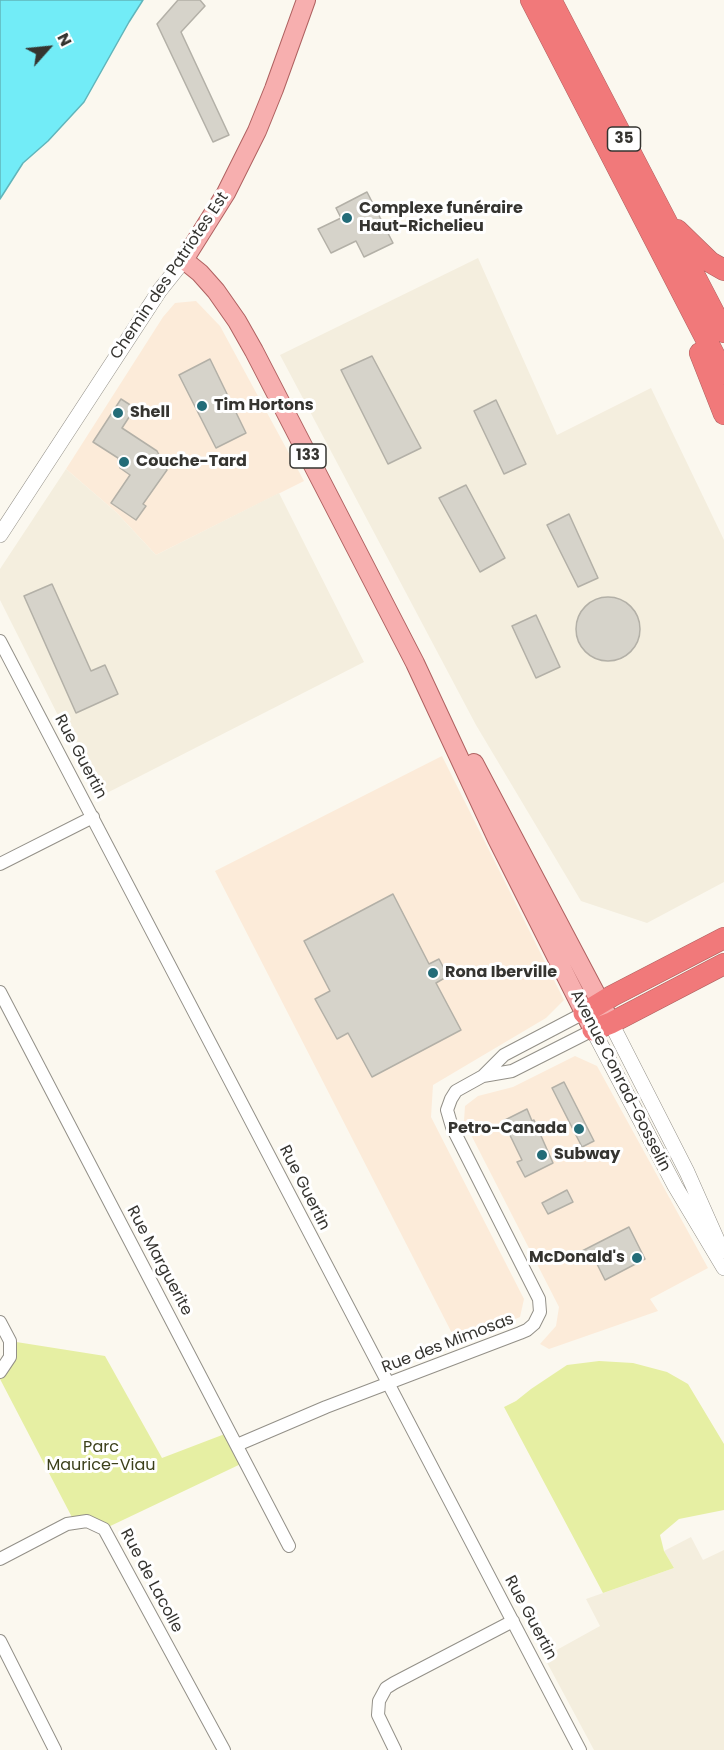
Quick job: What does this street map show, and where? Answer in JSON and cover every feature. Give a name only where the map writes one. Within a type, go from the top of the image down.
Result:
[{"type":"highway","name":"35","points":[[531,0],[724,374]]},
{"type":"highway","name":"35","points":[[551,0],[724,332]]},
{"type":"highway","points":[[666,219],[710,262],[724,270]]},
{"type":"highway","points":[[661,251],[724,414]]},
{"type":"highway","points":[[597,1017],[724,938]]},
{"type":"highway","points":[[597,1017],[724,964]]},
{"type":"main road","name":"Chemin des Patriotes Est","points":[[184,260],[226,193],[257,131],[306,0]]},
{"type":"main road","name":"Avenue Conrad-Gosselin","points":[[184,260],[216,291],[246,335],[415,663],[460,737],[597,1017]]},
{"type":"street","name":"Chemin des Patriotes Est","points":[[0,535],[160,290],[184,260]]},
{"type":"street","name":"Rue Guertin","points":[[0,641],[580,1750]]},
{"type":"street","points":[[0,864],[93,817]]},
{"type":"street","name":"Rue Marguerite","points":[[0,992],[289,1545]]},
{"type":"street","name":"Rue des Mimosas","points":[[483,1076],[512,1071],[597,1017]]},
{"type":"street","name":"Rue des Mimosas","points":[[237,1445],[326,1407],[527,1330],[534,1324],[539,1317],[539,1299],[452,1127],[448,1115],[448,1104],[453,1095],[483,1076],[504,1055],[597,1017]]},
{"type":"street","name":"Avenue Conrad-Gosselin","points":[[597,1017],[687,1172],[724,1257]]},
{"type":"street","name":"Avenue Conrad-Gosselin","points":[[597,1017],[675,1186],[724,1268]]},
{"type":"street","points":[[0,1322],[10,1341],[10,1357],[0,1372]]},
{"type":"street","name":"Rue de Lacolle","points":[[0,1559],[67,1524],[87,1521],[104,1529],[224,1750]]},
{"type":"street","points":[[395,1750],[378,1715],[379,1701],[386,1688],[513,1621]]},
{"type":"street","points":[[0,1641],[55,1750]]},
{"type":"shaded area","points":[[478,258],[557,435],[651,388],[724,540],[724,882],[647,923],[581,901],[476,725],[280,355]]},
{"type":"shaded area","points":[[196,301],[220,326],[304,481],[156,555],[116,512],[66,469],[163,317],[175,303]]},
{"type":"shaded area","points":[[66,469],[116,512],[156,555],[279,493],[364,662],[99,797],[0,600],[0,569]]},
{"type":"shaded area","points":[[442,756],[564,1000],[546,1018],[433,1085],[431,1117],[524,1299],[520,1317],[457,1343],[215,871]]},
{"type":"shaded area","points":[[575,1056],[597,1066],[708,1268],[650,1299],[658,1311],[549,1349],[540,1344],[556,1326],[559,1307],[464,1121],[465,1106],[478,1096],[513,1087]]},
{"type":"shaded area","points":[[691,1537],[703,1560],[724,1550],[724,1750],[594,1750],[544,1657],[600,1626],[586,1599],[674,1568],[664,1551]]},
{"type":"green space","name":"Parc Maurice-Viau","points":[[10,1341],[105,1356],[162,1458],[230,1432],[245,1462],[104,1529],[75,1523],[0,1379]]},
{"type":"green space","points":[[599,1361],[633,1363],[667,1372],[688,1384],[724,1444],[724,1510],[679,1519],[660,1535],[664,1551],[674,1568],[603,1593],[504,1407],[567,1365]]},
{"type":"water","points":[[0,0],[143,0],[84,102],[48,141],[23,163],[0,199]]},
{"type":"building","points":[[178,0],[200,0],[205,6],[181,32],[229,135],[213,142],[157,24]]},
{"type":"building","points":[[367,192],[393,243],[364,257],[356,241],[331,253],[318,229],[341,218],[336,208]]},
{"type":"building","points":[[372,356],[421,448],[388,464],[341,370]]},
{"type":"building","points":[[210,359],[246,433],[216,448],[179,375]]},
{"type":"building","points":[[121,399],[135,408],[122,428],[157,451],[167,470],[143,504],[146,506],[136,520],[111,503],[130,475],[120,468],[118,458],[93,442]]},
{"type":"building","points":[[496,400],[526,464],[504,474],[474,411]]},
{"type":"building","points":[[466,485],[505,558],[480,572],[439,498]]},
{"type":"building","points":[[569,514],[598,578],[578,587],[547,525]]},
{"type":"building","points":[[52,584],[91,671],[105,665],[118,694],[76,713],[24,596]]},
{"type":"building","points":[[608,597],[626,602],[631,606],[635,611],[640,629],[635,647],[631,652],[626,656],[608,661],[590,656],[585,652],[581,647],[576,629],[581,611],[585,606],[590,602]]},
{"type":"building","points":[[536,615],[560,667],[536,678],[512,626]]},
{"type":"building","points":[[393,894],[429,964],[439,959],[448,976],[436,983],[461,1030],[372,1077],[348,1033],[337,1039],[315,999],[330,991],[304,941]]},
{"type":"building","points":[[564,1082],[594,1141],[582,1147],[552,1088]]},
{"type":"building","points":[[527,1109],[553,1163],[525,1177],[517,1162],[522,1160],[503,1121]]},
{"type":"building","points":[[567,1190],[573,1202],[548,1214],[542,1203]]},
{"type":"building","points":[[629,1227],[645,1259],[605,1280],[593,1256],[586,1259],[582,1251]]},
{"type":"place","name":"Complexe funéraire Haut-Richelieu","points":[[347,218]]},
{"type":"place","name":"Tim Hortons","points":[[202,406]]},
{"type":"place","name":"Shell","points":[[118,413]]},
{"type":"place","name":"Couche-Tard","points":[[124,462]]},
{"type":"place","name":"Rona Iberville","points":[[433,973]]},
{"type":"place","name":"Petro-Canada","points":[[579,1129]]},
{"type":"place","name":"Subway","points":[[542,1155]]},
{"type":"place","name":"McDonald's","points":[[637,1258]]}]
